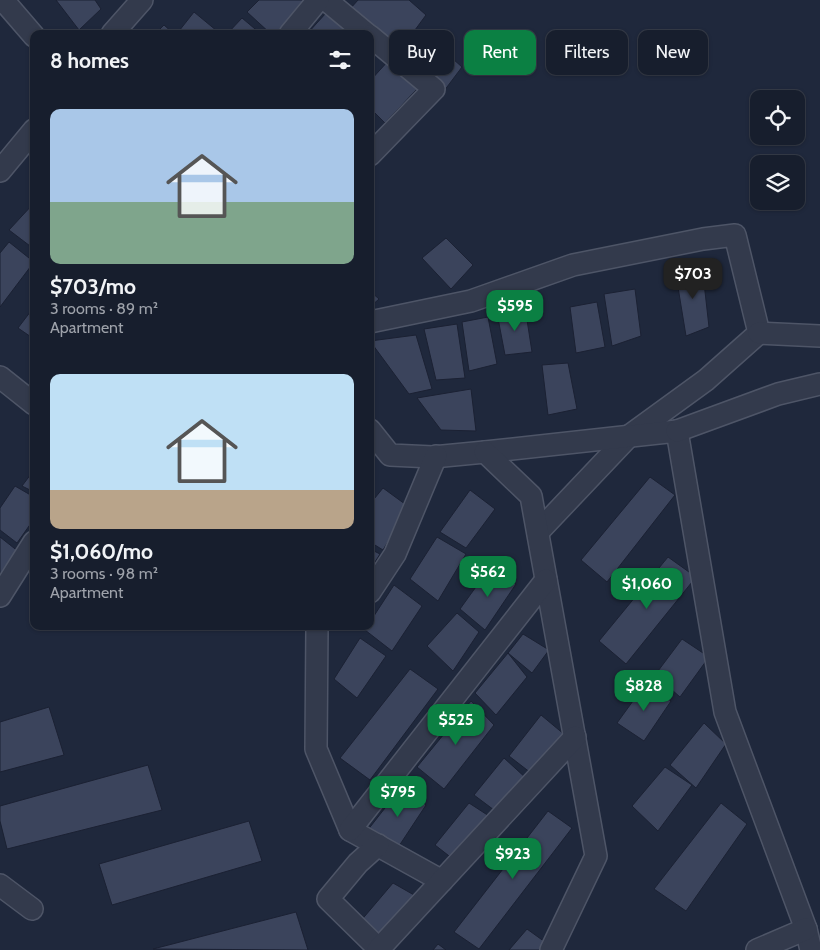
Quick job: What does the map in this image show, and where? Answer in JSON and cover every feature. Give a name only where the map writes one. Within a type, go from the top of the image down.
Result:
[{"type":"street","points":[[3,0],[30,31]]},
{"type":"street","points":[[116,30],[142,0]]},
{"type":"street","points":[[293,30],[318,0]]},
{"type":"street","points":[[326,0],[363,30]]},
{"type":"street","points":[[374,39],[434,89],[374,151]]},
{"type":"street","points":[[0,171],[30,135]]},
{"type":"street","points":[[374,321],[471,302],[573,265],[703,239],[734,235],[759,333]]},
{"type":"street","points":[[538,532],[629,436],[706,380],[759,333],[820,336]]},
{"type":"street","points":[[0,377],[30,401]]},
{"type":"street","points":[[374,435],[390,455],[436,456],[677,431],[778,394],[820,384]]},
{"type":"street","points":[[677,431],[724,712],[806,929],[811,950]]},
{"type":"street","points":[[485,452],[531,496],[596,856],[551,950]]},
{"type":"street","points":[[374,586],[395,554],[436,456]]},
{"type":"street","points":[[0,596],[30,548]]},
{"type":"street","points":[[350,830],[546,580]]},
{"type":"street","points":[[317,630],[316,749],[350,830],[442,881]]},
{"type":"street","points":[[378,845],[358,863],[328,899],[379,950],[574,737]]},
{"type":"street","points":[[0,885],[32,908]]},
{"type":"street","points":[[757,950],[806,929]]},
{"type":"building","points":[[56,0],[95,0],[101,9],[79,30]]},
{"type":"building","points":[[259,0],[307,0],[283,30],[267,30],[247,12]]},
{"type":"building","points":[[358,0],[409,0],[426,15],[415,30],[389,30],[389,40],[350,9]]},
{"type":"building","points":[[194,12],[216,30],[180,30]]},
{"type":"building","points":[[326,13],[347,30],[311,30]]},
{"type":"building","points":[[242,18],[256,30],[231,30]]},
{"type":"building","points":[[164,25],[170,30],[159,30]]},
{"type":"building","points":[[389,60],[389,75],[405,75],[418,88],[385,123],[374,112],[374,77]]},
{"type":"building","points":[[454,60],[462,67],[444,91],[427,75],[454,75]]},
{"type":"building","points":[[30,207],[30,246],[9,230]]},
{"type":"building","points":[[446,238],[473,265],[451,289],[422,258]]},
{"type":"building","points":[[9,242],[30,259],[30,267],[0,307],[0,253]]},
{"type":"building","points":[[702,265],[709,327],[686,336],[676,275]]},
{"type":"building","points":[[635,289],[641,336],[612,346],[604,294]]},
{"type":"building","points":[[374,295],[379,299],[374,303]]},
{"type":"building","points":[[597,302],[605,347],[576,353],[570,307]]},
{"type":"building","points":[[525,307],[532,352],[505,355],[497,313]]},
{"type":"building","points":[[30,312],[30,336],[18,328]]},
{"type":"building","points":[[488,317],[497,364],[469,371],[462,322]]},
{"type":"building","points":[[457,324],[465,378],[436,380],[424,329]]},
{"type":"building","points":[[416,335],[432,389],[409,394],[374,346],[374,340]]},
{"type":"building","points":[[568,363],[577,409],[548,415],[542,365]]},
{"type":"building","points":[[471,389],[476,431],[441,430],[417,398]]},
{"type":"building","points":[[30,475],[30,490],[22,486]]},
{"type":"building","points":[[650,477],[675,495],[607,582],[581,560]]},
{"type":"building","points":[[15,486],[30,495],[30,525],[17,543],[0,530],[0,508]]},
{"type":"building","points":[[383,488],[409,507],[383,550],[374,544],[374,499]]},
{"type":"building","points":[[470,490],[495,509],[466,548],[440,532]]},
{"type":"building","points":[[0,537],[19,552],[0,577]]},
{"type":"building","points":[[437,537],[466,554],[438,601],[410,579]]},
{"type":"building","points":[[374,551],[380,554],[374,564]]},
{"type":"building","points":[[668,557],[696,577],[626,664],[599,641]]},
{"type":"building","points":[[491,566],[516,584],[485,630],[460,609]]},
{"type":"building","points":[[394,585],[422,606],[392,651],[365,630],[374,630],[374,616]]},
{"type":"building","points":[[457,613],[479,632],[453,671],[427,646]]},
{"type":"building","points":[[523,634],[549,650],[532,673],[508,653]]},
{"type":"building","points":[[360,638],[386,656],[357,698],[334,679]]},
{"type":"building","points":[[682,639],[709,657],[680,697],[655,675]]},
{"type":"building","points":[[508,653],[527,677],[496,715],[475,693]]},
{"type":"building","points":[[410,669],[438,689],[370,780],[340,758]]},
{"type":"building","points":[[646,683],[671,701],[644,741],[617,723]]},
{"type":"building","points":[[471,701],[494,725],[444,789],[417,767]]},
{"type":"building","points":[[49,707],[64,755],[0,772],[0,722]]},
{"type":"building","points":[[541,715],[565,735],[531,773],[509,756]]},
{"type":"building","points":[[704,723],[726,744],[696,788],[670,765]]},
{"type":"building","points":[[504,758],[527,779],[498,813],[474,795]]},
{"type":"building","points":[[148,765],[162,810],[7,849],[0,821],[0,806]]},
{"type":"building","points":[[665,767],[692,785],[658,831],[632,806]]},
{"type":"building","points":[[403,785],[426,805],[397,849],[367,831]]},
{"type":"building","points":[[469,803],[489,816],[453,859],[435,845]]},
{"type":"building","points":[[721,803],[747,824],[686,911],[654,889]]},
{"type":"building","points":[[548,811],[572,828],[479,949],[454,932]]},
{"type":"building","points":[[249,821],[262,861],[112,905],[99,864]]},
{"type":"building","points":[[393,883],[414,895],[379,939],[359,923]]},
{"type":"building","points":[[296,912],[308,950],[153,949]]},
{"type":"building","points":[[527,929],[545,942],[542,950],[509,950]]},
{"type":"building","points":[[438,944],[446,950],[433,950]]}]
